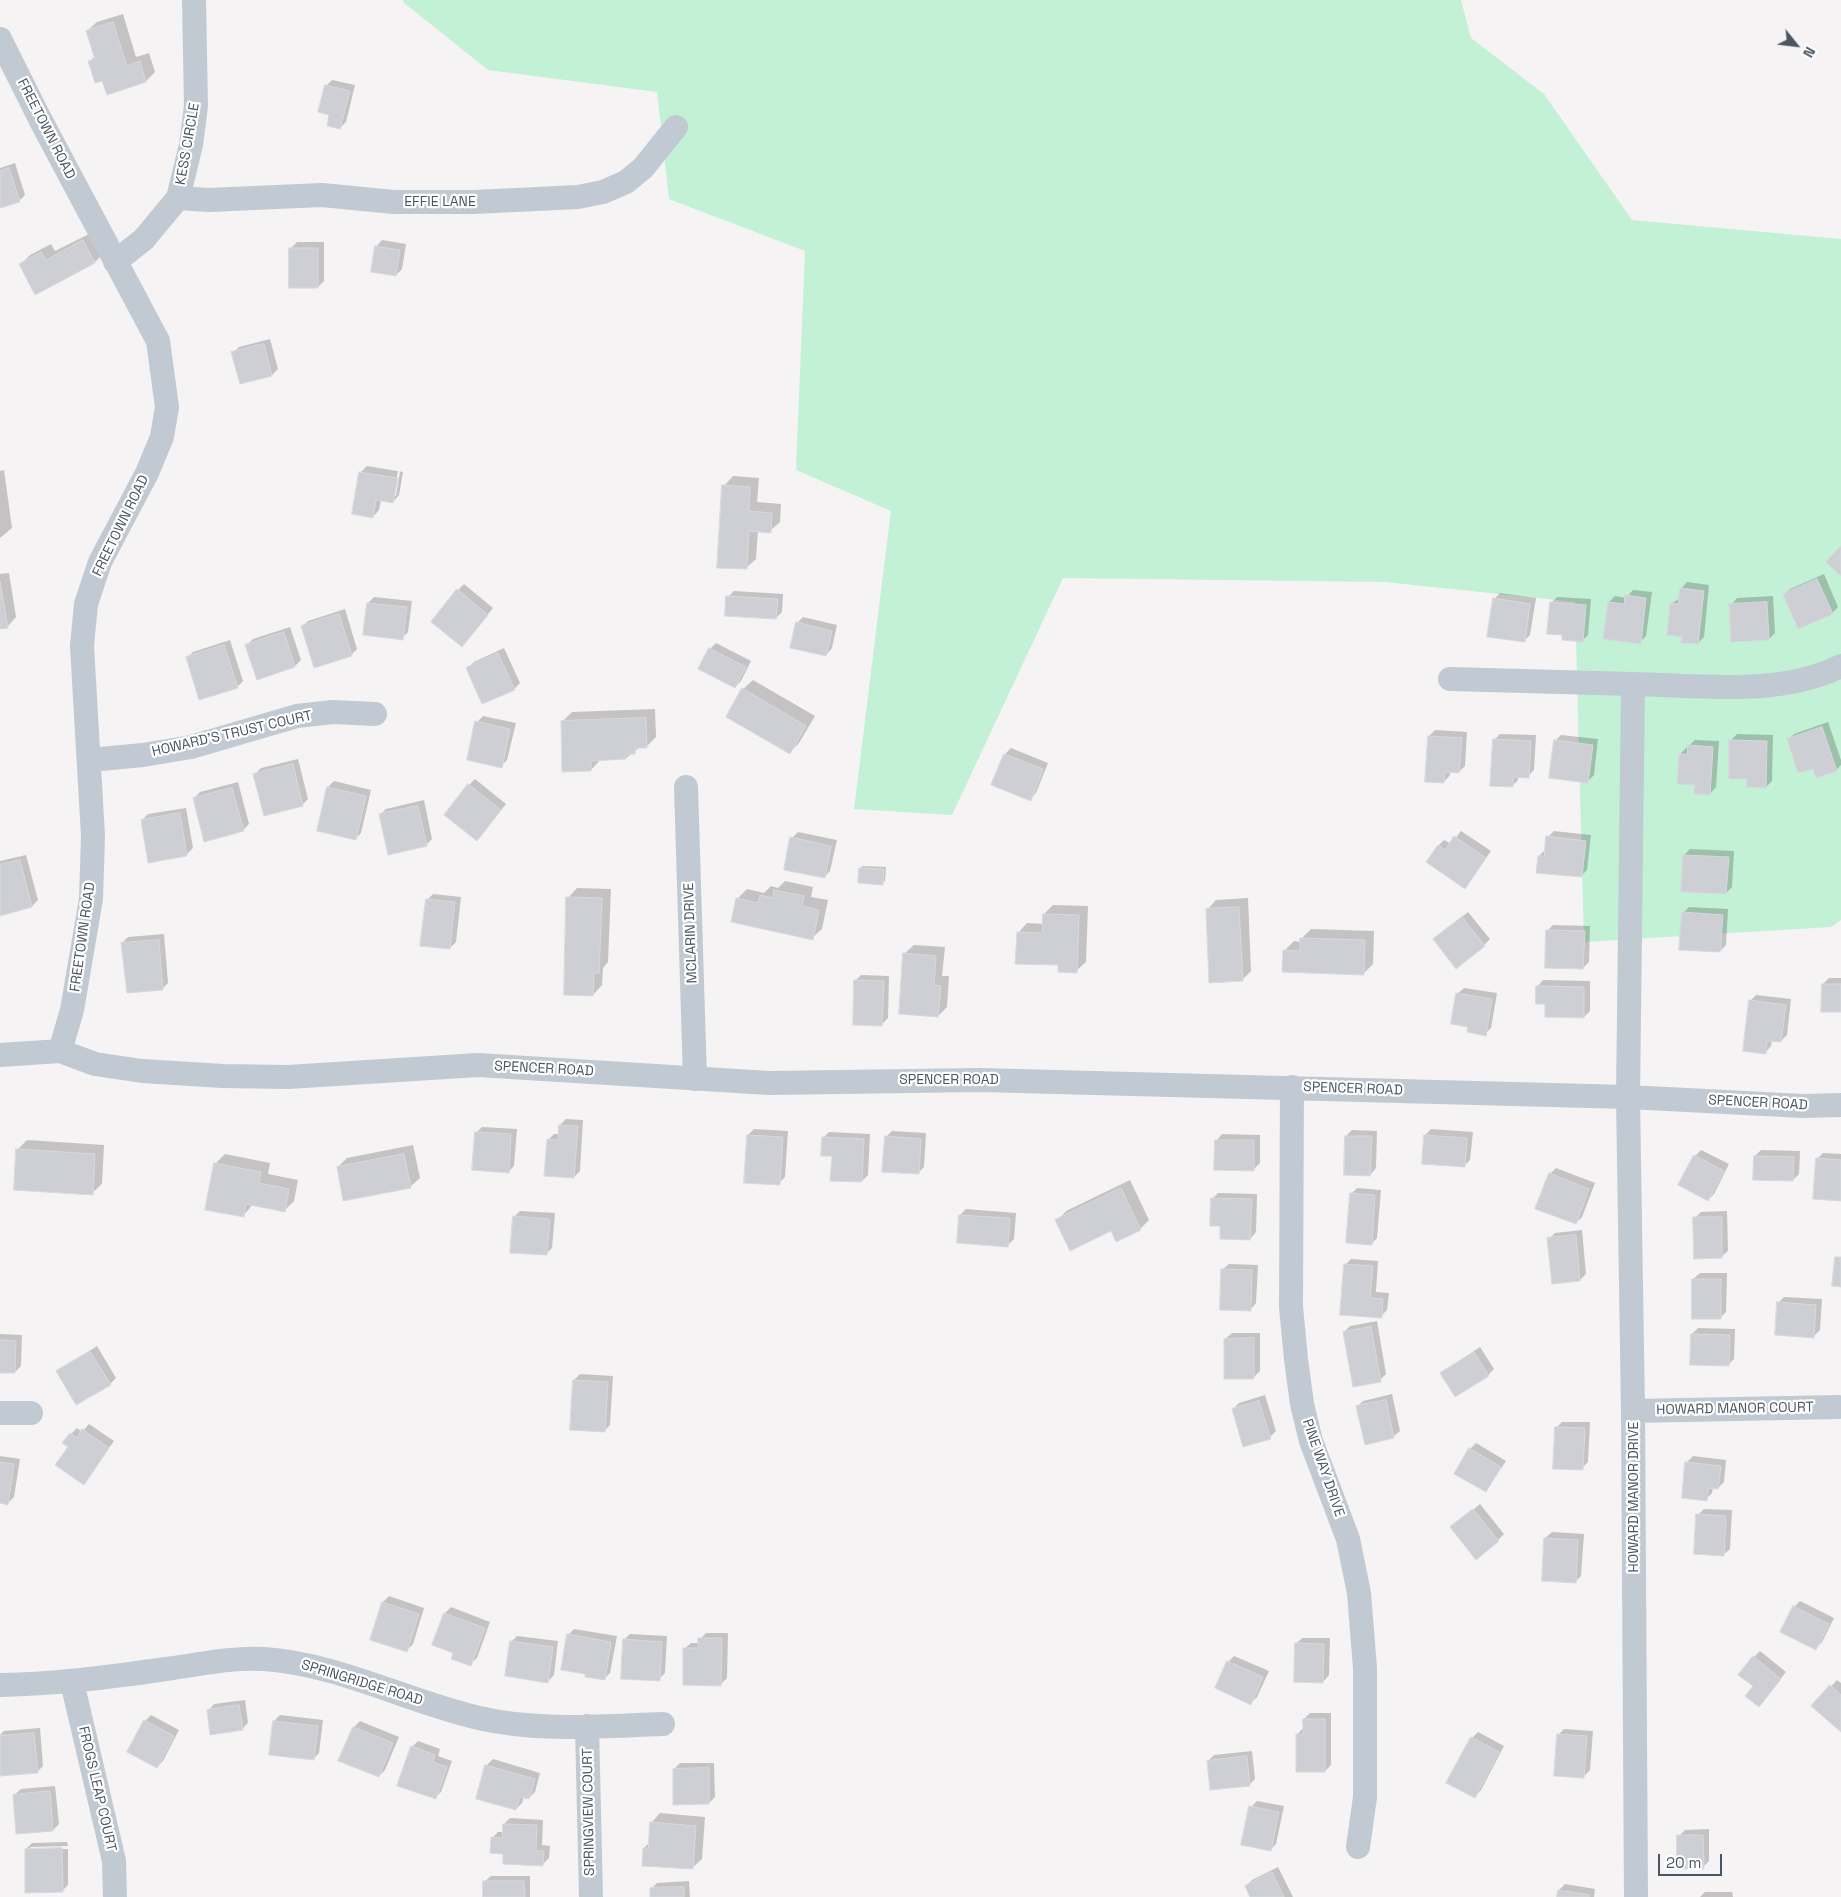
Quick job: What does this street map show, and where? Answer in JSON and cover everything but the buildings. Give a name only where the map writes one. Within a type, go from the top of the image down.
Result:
[{"type":"street","name":"KESS CIRCLE","points":[[115,262],[144,239],[178,198],[191,145],[196,106],[194,0]]},
{"type":"street","name":"FREETOWN ROAD","points":[[0,39],[158,341],[167,407],[162,437],[147,473],[100,562],[86,604],[82,646],[93,836],[91,898],[72,1010],[60,1051]]},
{"type":"street","name":"EFFIE LANE","points":[[178,198],[209,200],[322,195],[404,202],[578,197],[602,192],[626,182],[644,168],[676,127]]},
{"type":"street","points":[[1450,680],[1771,686],[1825,674],[1841,666]]},
{"type":"street","name":"HOWARD MANOR DRIVE","points":[[1633,684],[1628,1097],[1633,1411],[1636,1897]]},
{"type":"street","name":"HOWARD'S TRUST COURT","points":[[90,760],[143,755],[191,747],[297,716],[332,712],[375,714]]},
{"type":"street","name":"MCLARIN DRIVE","points":[[686,787],[695,1079]]},
{"type":"street","points":[[0,1055],[60,1051]]},
{"type":"street","name":"SPENCER ROAD","points":[[60,1051],[95,1064],[142,1070],[223,1076],[288,1077],[478,1066],[769,1083],[944,1079],[1292,1087],[1628,1097],[1804,1106],[1841,1105]]},
{"type":"street","name":"PINE WAY DRIVE","points":[[1292,1087],[1291,1307],[1296,1359],[1302,1404],[1311,1442],[1348,1539],[1359,1602],[1365,1668],[1365,1797],[1358,1846]]},
{"type":"street","name":"HOWARD MANOR COURT","points":[[1633,1411],[1838,1407]]},
{"type":"street","points":[[0,1413],[31,1413]]},
{"type":"street","name":"SPRINGRIDGE ROAD","points":[[0,1685],[72,1682],[228,1661],[262,1659],[293,1662],[336,1673],[478,1718],[543,1727],[664,1724]]},
{"type":"street","name":"FROGS LEAP COURT","points":[[72,1682],[114,1861],[115,1897]]},
{"type":"street","name":"SPRINGVIEW COURT","points":[[587,1726],[591,1897]]},
{"type":"green space","points":[[403,0],[1461,0],[1471,38],[1544,94],[1632,220],[1841,239],[1841,920],[1831,927],[1584,942],[1575,602],[1385,582],[1063,578],[952,815],[854,809],[891,511],[796,470],[805,251],[669,199],[657,92],[488,70],[403,2]]}]
